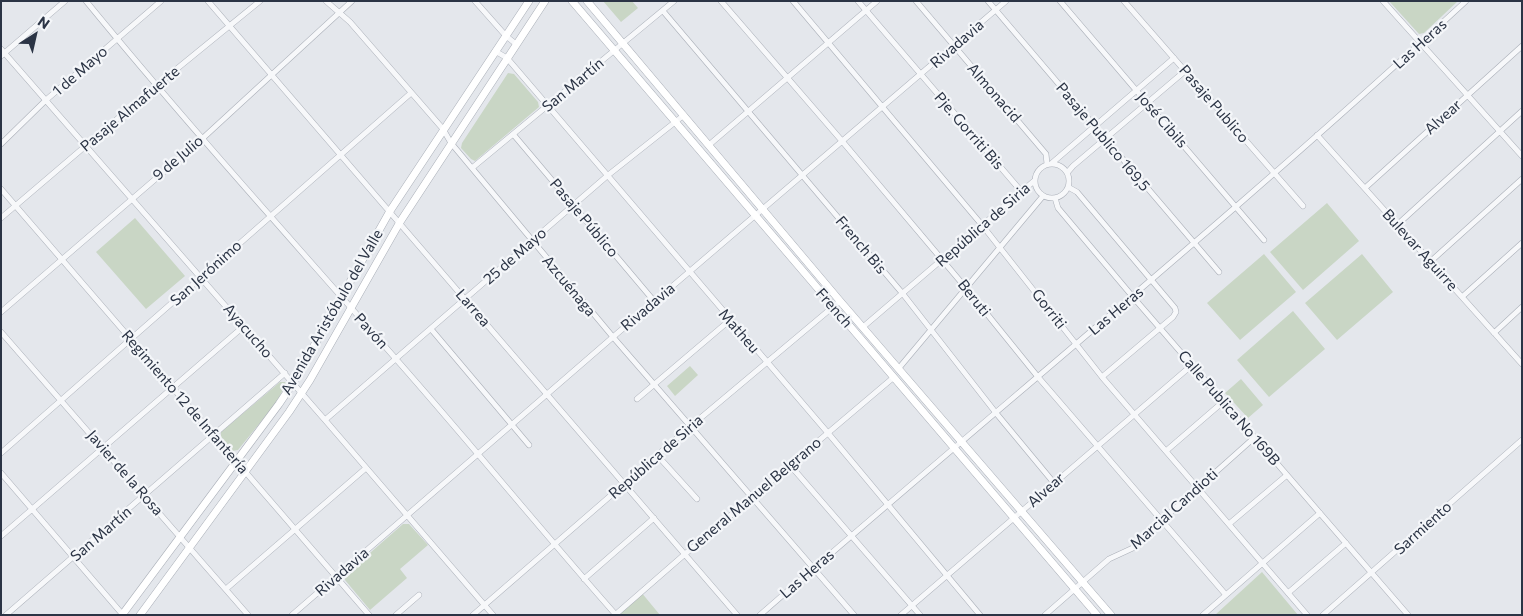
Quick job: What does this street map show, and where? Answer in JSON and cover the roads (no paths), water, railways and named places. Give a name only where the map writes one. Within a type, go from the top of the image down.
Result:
[{"type":"main road","name":"Avenida Aristóbulo del Valle","points":[[122,614],[293,383],[390,211],[529,1]]},
{"type":"main road","name":"Avenida Aristóbulo del Valle","points":[[140,615],[302,393],[400,222],[545,1]]},
{"type":"main road","name":"French","points":[[572,1],[1096,615]]},
{"type":"main road","name":"French","points":[[587,1],[863,327],[1111,615]]},
{"type":"street","points":[[2,52],[65,1]]},
{"type":"street","name":"Pavón","points":[[86,1],[202,138],[395,358],[616,615]]},
{"type":"street","name":"1 de Mayo","points":[[1,144],[46,100],[161,1]]},
{"type":"street","name":"Larrea","points":[[208,1],[737,615]]},
{"type":"street","name":"Pasaje Almafuerte","points":[[1,218],[157,85],[260,1]]},
{"type":"street","name":"Azcuénaga","points":[[326,1],[350,22],[443,129],[451,144],[612,337],[655,384],[854,615]]},
{"type":"street","name":"9 de Julio","points":[[1,312],[202,138],[352,1]]},
{"type":"street","points":[[475,1],[506,36],[516,44]]},
{"type":"street","name":"San Martín","points":[[472,168],[674,1]]},
{"type":"street","name":"Beruti","points":[[721,1],[966,288],[1038,377],[1226,595]]},
{"type":"street","name":"Gorriti","points":[[793,1],[982,225],[1102,377],[1307,615]]},
{"type":"street","name":"Pje. Gorriti Bis","points":[[858,1],[1021,191]]},
{"type":"street","points":[[709,145],[877,1]]},
{"type":"street","name":"Almonacid","points":[[916,1],[1046,154],[1049,163]]},
{"type":"street","name":"Pasaje Publico 169,5","points":[[988,1],[1219,272]]},
{"type":"street","name":"Rivadavia","points":[[292,615],[762,208],[884,107],[1006,1]]},
{"type":"street","name":"José Cibils","points":[[1060,1],[1264,240]]},
{"type":"street","name":"Pasaje Publico","points":[[1124,1],[1303,206]]},
{"type":"street","points":[[1383,1],[1522,156]]},
{"type":"street","name":"Las Heras","points":[[760,615],[1275,174],[1466,1]]},
{"type":"street","name":"French Bis","points":[[663,11],[903,294],[930,331],[1054,483]]},
{"type":"street","name":"Alvear","points":[[1365,188],[1522,46]]},
{"type":"street","name":"Matheu","points":[[496,51],[507,58],[828,433],[980,615]]},
{"type":"street","name":"Ayacucho","points":[[2,52],[326,420],[493,615]]},
{"type":"street","points":[[1049,163],[1060,166],[1069,178],[1068,187],[1061,196],[1055,198],[1043,196],[1036,190],[1034,181],[1038,170],[1094,126],[1174,58]]},
{"type":"street","points":[[1067,173],[1184,71]]},
{"type":"street","name":"San Jerónimo","points":[[1,453],[132,340],[411,93]]},
{"type":"street","points":[[1397,225],[1522,111]]},
{"type":"street","name":"25 de Mayo","points":[[326,420],[395,358],[607,176],[684,115]]},
{"type":"street","name":"Pasaje Público","points":[[513,134],[654,301]]},
{"type":"street","name":"Bulevar Aguirre","points":[[1317,136],[1522,364]]},
{"type":"street","points":[[1430,262],[1522,178]]},
{"type":"street","name":"República de Siria","points":[[863,327],[1034,181]]},
{"type":"street","points":[[1068,187],[1077,192],[1152,280],[1175,308],[1176,312],[1173,317],[1102,377]]},
{"type":"street","name":"Regimiento 12 de Infantería","points":[[1,189],[369,615]]},
{"type":"street","name":"República de Siria","points":[[899,368],[1043,196]]},
{"type":"street","name":"Calle Publica No 169B","points":[[1055,198],[1058,208],[1133,297],[1406,613]]},
{"type":"street","points":[[1462,298],[1522,243]]},
{"type":"street","name":"República de Siria","points":[[473,615],[657,455],[840,300]]},
{"type":"street","points":[[1494,333],[1522,308]]},
{"type":"street","points":[[637,399],[730,320]]},
{"type":"street","points":[[1,536],[244,326]]},
{"type":"street","points":[[431,329],[529,444]]},
{"type":"street","name":"Javier de la Rosa","points":[[1,332],[248,615]]},
{"type":"street","name":"Alvear","points":[[901,615],[1192,365]]},
{"type":"street","name":"San Martín","points":[[6,615],[285,374]]},
{"type":"street","name":"General Manuel Belgrano","points":[[616,615],[894,377]]},
{"type":"street","points":[[1166,451],[1224,401]]},
{"type":"street","name":"Marcial Candioti","points":[[1045,615],[1114,556],[1135,547],[1162,520],[1255,437]]},
{"type":"street","name":"Sarmiento","points":[[1323,615],[1522,440]]},
{"type":"street","points":[[657,455],[697,499]]},
{"type":"street","points":[[790,465],[920,615]]},
{"type":"street","points":[[226,589],[366,468]]},
{"type":"street","points":[[1,473],[122,614]]},
{"type":"street","points":[[1230,524],[1288,475]]},
{"type":"street","points":[[1203,615],[1320,513]]},
{"type":"street","points":[[584,579],[654,518]]},
{"type":"street","points":[[1288,593],[1346,543]]},
{"type":"street","points":[[396,615],[418,595]]},
{"type":"street","points":[[1399,615],[1406,613]]}]
